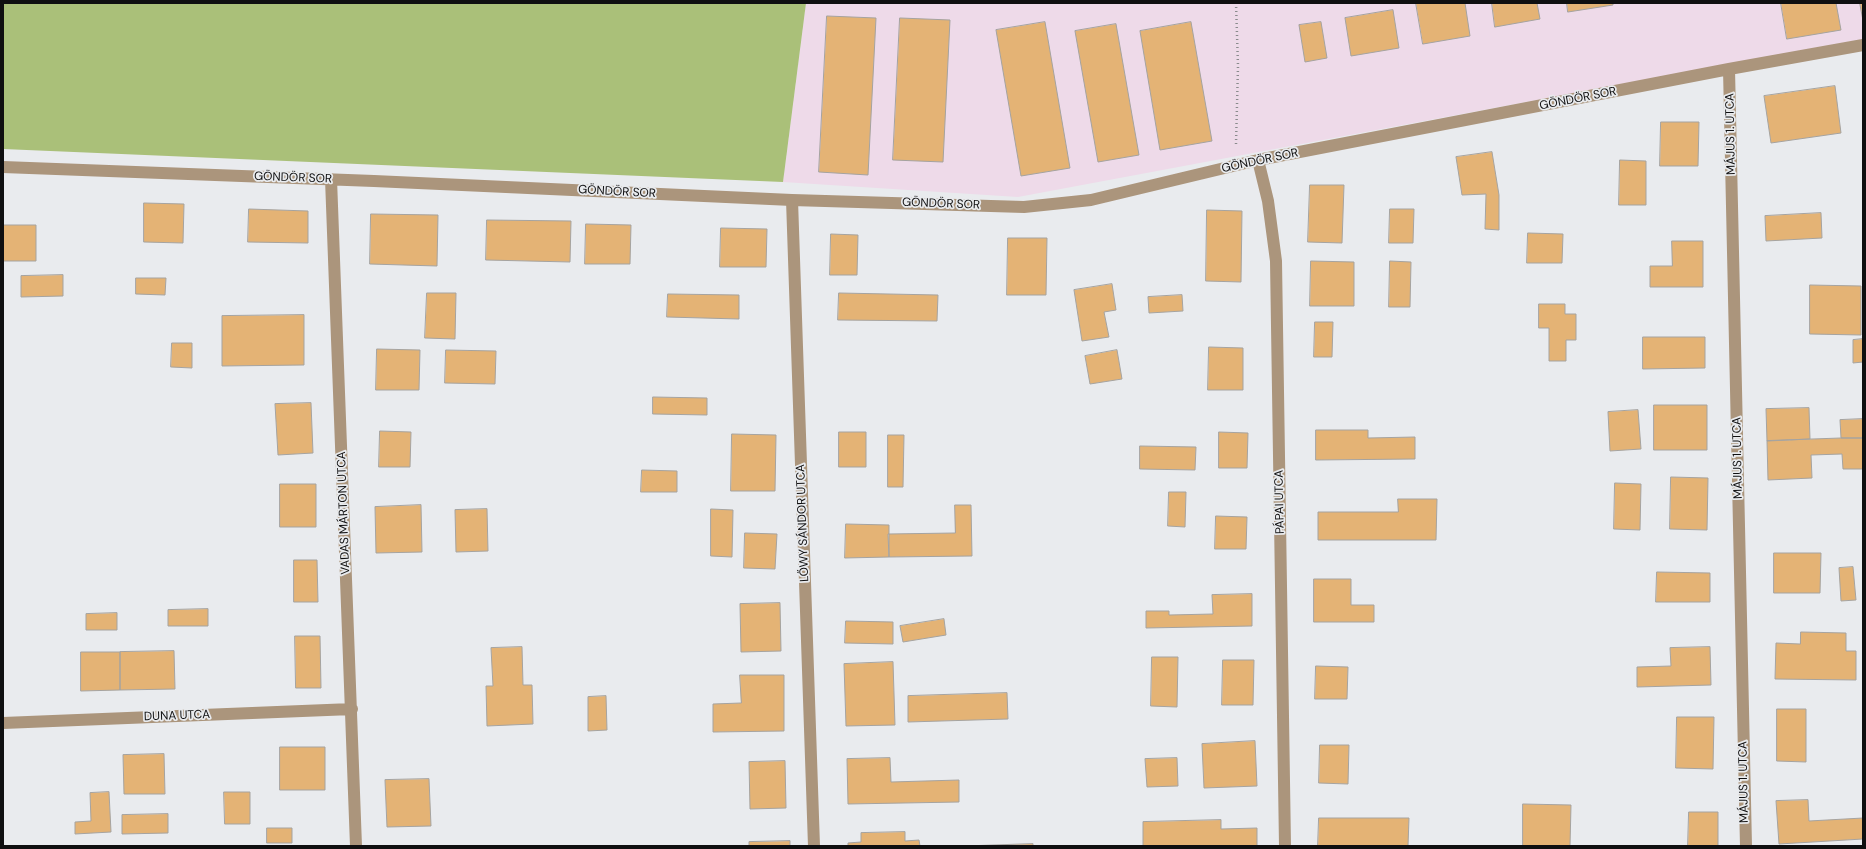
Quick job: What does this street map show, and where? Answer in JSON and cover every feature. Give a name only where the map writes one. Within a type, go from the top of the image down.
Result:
[{"type":"street","name":"GÖNDÖR SOR","points":[[3,166],[792,200],[1024,207],[1091,200],[1258,160],[1729,69],[1863,45]]},
{"type":"street","name":"MÁJUS 1. UTCA","points":[[1729,69],[1746,846]]},
{"type":"street","name":"PÁPAI UTCA","points":[[1258,160],[1268,201],[1276,261],[1285,846]]},
{"type":"street","name":"VADAS MÁRTON UTCA","points":[[331,179],[356,846]]},
{"type":"street","name":"LŐWY SÁNDOR UTCA","points":[[792,200],[814,846]]},
{"type":"street","name":"DUNA UTCA","points":[[3,723],[352,708]]},
{"type":"path","points":[[1236,3],[1238,66],[1236,166]]},
{"type":"shaded area","points":[[806,3],[1863,3],[1863,39],[1018,197],[783,182]]},
{"type":"green space","points":[[3,3],[806,3],[783,182],[3,149]]},
{"type":"building","points":[[1416,3],[1465,3],[1470,36],[1423,44]]},
{"type":"building","points":[[1492,3],[1537,3],[1540,19],[1495,27]]},
{"type":"building","points":[[1567,3],[1613,3],[1613,5],[1568,12]]},
{"type":"building","points":[[1781,3],[1836,3],[1841,30],[1787,39]]},
{"type":"building","points":[[1860,3],[1863,3],[1863,20]]},
{"type":"building","points":[[1393,10],[1399,48],[1351,56],[1345,18]]},
{"type":"building","points":[[827,16],[876,18],[868,175],[819,172]]},
{"type":"building","points":[[900,18],[950,20],[943,162],[893,160]]},
{"type":"building","points":[[1045,22],[1070,168],[1021,176],[996,30]]},
{"type":"building","points":[[1191,22],[1212,141],[1160,150],[1140,31]]},
{"type":"building","points":[[1321,22],[1327,58],[1305,62],[1299,25]]},
{"type":"building","points":[[1116,24],[1139,155],[1098,162],[1075,31]]},
{"type":"building","points":[[1835,86],[1841,133],[1771,143],[1764,96]]},
{"type":"building","points":[[1661,122],[1699,122],[1698,166],[1660,166]]},
{"type":"building","points":[[1492,152],[1499,195],[1499,230],[1485,229],[1486,194],[1462,195],[1456,157]]},
{"type":"building","points":[[1620,160],[1646,161],[1646,205],[1619,205]]},
{"type":"building","points":[[1310,185],[1344,185],[1342,243],[1308,242]]},
{"type":"building","points":[[144,203],[184,204],[183,243],[144,242]]},
{"type":"building","points":[[249,209],[308,211],[308,243],[248,242]]},
{"type":"building","points":[[1390,209],[1414,209],[1413,243],[1389,243]]},
{"type":"building","points":[[1207,210],[1242,211],[1241,282],[1206,281]]},
{"type":"building","points":[[1821,213],[1822,238],[1766,241],[1765,216]]},
{"type":"building","points":[[371,214],[438,215],[437,266],[370,264]]},
{"type":"building","points":[[487,220],[571,221],[570,262],[486,260]]},
{"type":"building","points":[[586,224],[631,225],[630,264],[585,264]]},
{"type":"building","points":[[3,225],[36,225],[36,261],[3,261]]},
{"type":"building","points":[[721,228],[767,229],[766,267],[720,267]]},
{"type":"building","points":[[1528,233],[1563,234],[1562,263],[1527,263]]},
{"type":"building","points":[[831,234],[858,235],[857,275],[830,275]]},
{"type":"building","points":[[1008,238],[1047,238],[1046,295],[1007,295]]},
{"type":"building","points":[[1672,241],[1703,241],[1703,287],[1650,287],[1650,266],[1672,266]]},
{"type":"building","points":[[1311,261],[1354,262],[1354,306],[1310,306]]},
{"type":"building","points":[[1390,261],[1411,262],[1410,307],[1389,307]]},
{"type":"building","points":[[63,275],[63,296],[21,297],[21,276]]},
{"type":"building","points":[[136,278],[166,278],[165,295],[136,294]]},
{"type":"building","points":[[1112,284],[1116,310],[1104,312],[1109,337],[1082,341],[1074,290]]},
{"type":"building","points":[[1810,285],[1861,286],[1861,335],[1810,334]]},
{"type":"building","points":[[427,293],[456,293],[455,339],[425,338]]},
{"type":"building","points":[[839,293],[938,295],[937,321],[838,320]]},
{"type":"building","points":[[668,294],[739,295],[739,319],[667,317]]},
{"type":"building","points":[[1182,295],[1183,311],[1149,313],[1148,297]]},
{"type":"building","points":[[1539,304],[1565,304],[1565,314],[1576,314],[1576,340],[1566,340],[1566,361],[1549,361],[1549,328],[1539,328]]},
{"type":"building","points":[[304,315],[304,365],[222,366],[222,316]]},
{"type":"building","points":[[1315,322],[1333,322],[1332,357],[1314,357]]},
{"type":"building","points":[[1643,337],[1705,337],[1705,368],[1643,369]]},
{"type":"building","points":[[1863,339],[1863,362],[1853,363],[1853,340]]},
{"type":"building","points":[[172,343],[192,343],[192,368],[171,367]]},
{"type":"building","points":[[1209,347],[1243,348],[1243,390],[1208,390]]},
{"type":"building","points":[[377,349],[420,350],[419,390],[376,390]]},
{"type":"building","points":[[446,350],[496,351],[495,384],[445,383]]},
{"type":"building","points":[[1117,350],[1122,379],[1090,384],[1085,356]]},
{"type":"building","points":[[653,397],[707,398],[707,415],[653,414]]},
{"type":"building","points":[[311,403],[313,453],[278,455],[275,404]]},
{"type":"building","points":[[1654,405],[1707,405],[1707,450],[1654,450]]},
{"type":"building","points":[[1809,408],[1810,439],[1767,441],[1766,409]]},
{"type":"building","points":[[1638,410],[1641,449],[1610,451],[1608,412]]},
{"type":"building","points":[[1863,419],[1863,438],[1841,438],[1840,420]]},
{"type":"building","points":[[1316,430],[1368,430],[1368,438],[1415,437],[1415,459],[1316,460]]},
{"type":"building","points":[[380,431],[411,432],[410,467],[379,467]]},
{"type":"building","points":[[839,432],[866,432],[866,467],[839,467]]},
{"type":"building","points":[[1219,432],[1248,433],[1247,468],[1219,468]]},
{"type":"building","points":[[732,434],[776,435],[775,491],[731,491]]},
{"type":"building","points":[[888,435],[904,435],[903,487],[888,487]]},
{"type":"building","points":[[1863,438],[1863,469],[1843,469],[1842,454],[1811,455],[1812,478],[1768,480],[1767,441]]},
{"type":"building","points":[[1140,446],[1196,447],[1195,470],[1140,469]]},
{"type":"building","points":[[642,470],[677,471],[677,492],[641,492]]},
{"type":"building","points":[[1671,477],[1708,478],[1707,530],[1670,529]]},
{"type":"building","points":[[1615,483],[1641,484],[1640,530],[1614,529]]},
{"type":"building","points":[[280,484],[316,484],[316,527],[280,527]]},
{"type":"building","points":[[1169,492],[1186,492],[1185,527],[1168,526]]},
{"type":"building","points":[[1398,499],[1437,499],[1436,540],[1318,540],[1318,512],[1398,512]]},
{"type":"building","points":[[421,505],[422,552],[376,553],[375,507]]},
{"type":"building","points":[[955,505],[971,505],[972,556],[889,557],[888,534],[955,533]]},
{"type":"building","points":[[487,509],[488,551],[456,552],[455,510]]},
{"type":"building","points":[[711,509],[733,510],[732,557],[711,556]]},
{"type":"building","points":[[1216,516],[1247,517],[1246,549],[1215,549]]},
{"type":"building","points":[[846,524],[889,525],[889,557],[845,558]]},
{"type":"building","points":[[745,533],[777,534],[775,569],[744,568]]},
{"type":"building","points":[[1774,553],[1821,553],[1820,593],[1774,593]]},
{"type":"building","points":[[294,560],[317,560],[318,602],[294,602]]},
{"type":"building","points":[[1853,567],[1856,600],[1841,601],[1839,568]]},
{"type":"building","points":[[1657,572],[1710,573],[1710,602],[1656,602]]},
{"type":"building","points":[[1314,579],[1351,579],[1351,605],[1374,605],[1374,622],[1314,622]]},
{"type":"building","points":[[1252,594],[1252,626],[1146,628],[1146,611],[1169,611],[1169,615],[1213,614],[1212,595]]},
{"type":"building","points":[[780,603],[781,651],[741,652],[740,604]]},
{"type":"building","points":[[208,609],[208,626],[168,626],[168,610]]},
{"type":"building","points":[[117,613],[117,630],[86,630],[86,614]]},
{"type":"building","points":[[944,619],[946,635],[903,642],[900,626]]},
{"type":"building","points":[[846,621],[893,622],[893,644],[845,643]]},
{"type":"building","points":[[1801,632],[1846,633],[1846,651],[1856,651],[1856,680],[1775,679],[1776,643],[1800,644]]},
{"type":"building","points":[[295,636],[320,636],[321,688],[296,688]]},
{"type":"building","points":[[522,647],[523,685],[532,685],[533,724],[487,726],[486,686],[493,686],[491,648]]},
{"type":"building","points":[[1710,647],[1711,685],[1637,687],[1637,667],[1671,666],[1670,648]]},
{"type":"building","points":[[174,651],[175,689],[120,690],[120,652]]},
{"type":"building","points":[[81,652],[120,652],[120,690],[81,691]]},
{"type":"building","points":[[1152,657],[1178,657],[1177,707],[1151,706]]},
{"type":"building","points":[[1223,660],[1254,660],[1253,705],[1222,705]]},
{"type":"building","points":[[893,662],[895,725],[846,726],[844,664]]},
{"type":"building","points":[[1316,666],[1348,667],[1347,699],[1315,699]]},
{"type":"building","points":[[740,675],[784,675],[784,731],[713,732],[713,704],[741,703]]},
{"type":"building","points":[[1007,693],[1008,719],[908,722],[908,696]]},
{"type":"building","points":[[606,696],[607,730],[588,731],[588,697]]},
{"type":"building","points":[[1777,709],[1806,709],[1806,762],[1777,761]]},
{"type":"building","points":[[1677,717],[1714,717],[1713,769],[1676,768]]},
{"type":"building","points":[[1255,741],[1257,786],[1204,788],[1202,744]]},
{"type":"building","points":[[1320,745],[1349,745],[1348,784],[1319,783]]},
{"type":"building","points":[[280,747],[325,747],[325,790],[280,790]]},
{"type":"building","points":[[164,754],[165,794],[124,794],[123,755]]},
{"type":"building","points":[[890,758],[891,782],[959,780],[959,802],[848,804],[847,759]]},
{"type":"building","points":[[1177,758],[1178,786],[1147,787],[1145,759]]},
{"type":"building","points":[[785,761],[786,808],[750,809],[749,762]]},
{"type":"building","points":[[429,779],[431,826],[387,827],[385,780]]},
{"type":"building","points":[[109,792],[111,832],[75,834],[75,822],[91,821],[90,793]]},
{"type":"building","points":[[224,792],[250,792],[250,824],[225,824]]},
{"type":"building","points":[[1808,800],[1809,821],[1863,818],[1863,839],[1779,844],[1776,801]]},
{"type":"building","points":[[1523,804],[1571,805],[1570,846],[1523,846]]},
{"type":"building","points":[[1689,812],[1718,812],[1718,846],[1688,846]]},
{"type":"building","points":[[168,814],[168,833],[122,834],[122,815]]},
{"type":"building","points":[[1319,818],[1409,818],[1408,846],[1318,846]]},
{"type":"building","points":[[1221,820],[1221,829],[1257,828],[1257,846],[1143,846],[1143,822]]},
{"type":"building","points":[[267,828],[292,828],[292,843],[267,843]]},
{"type":"building","points":[[905,832],[905,841],[919,840],[920,846],[848,846],[848,843],[861,842],[861,833]]},
{"type":"building","points":[[790,841],[790,846],[749,846],[749,842]]},
{"type":"building","points":[[1033,844],[1033,846],[965,846]]}]
